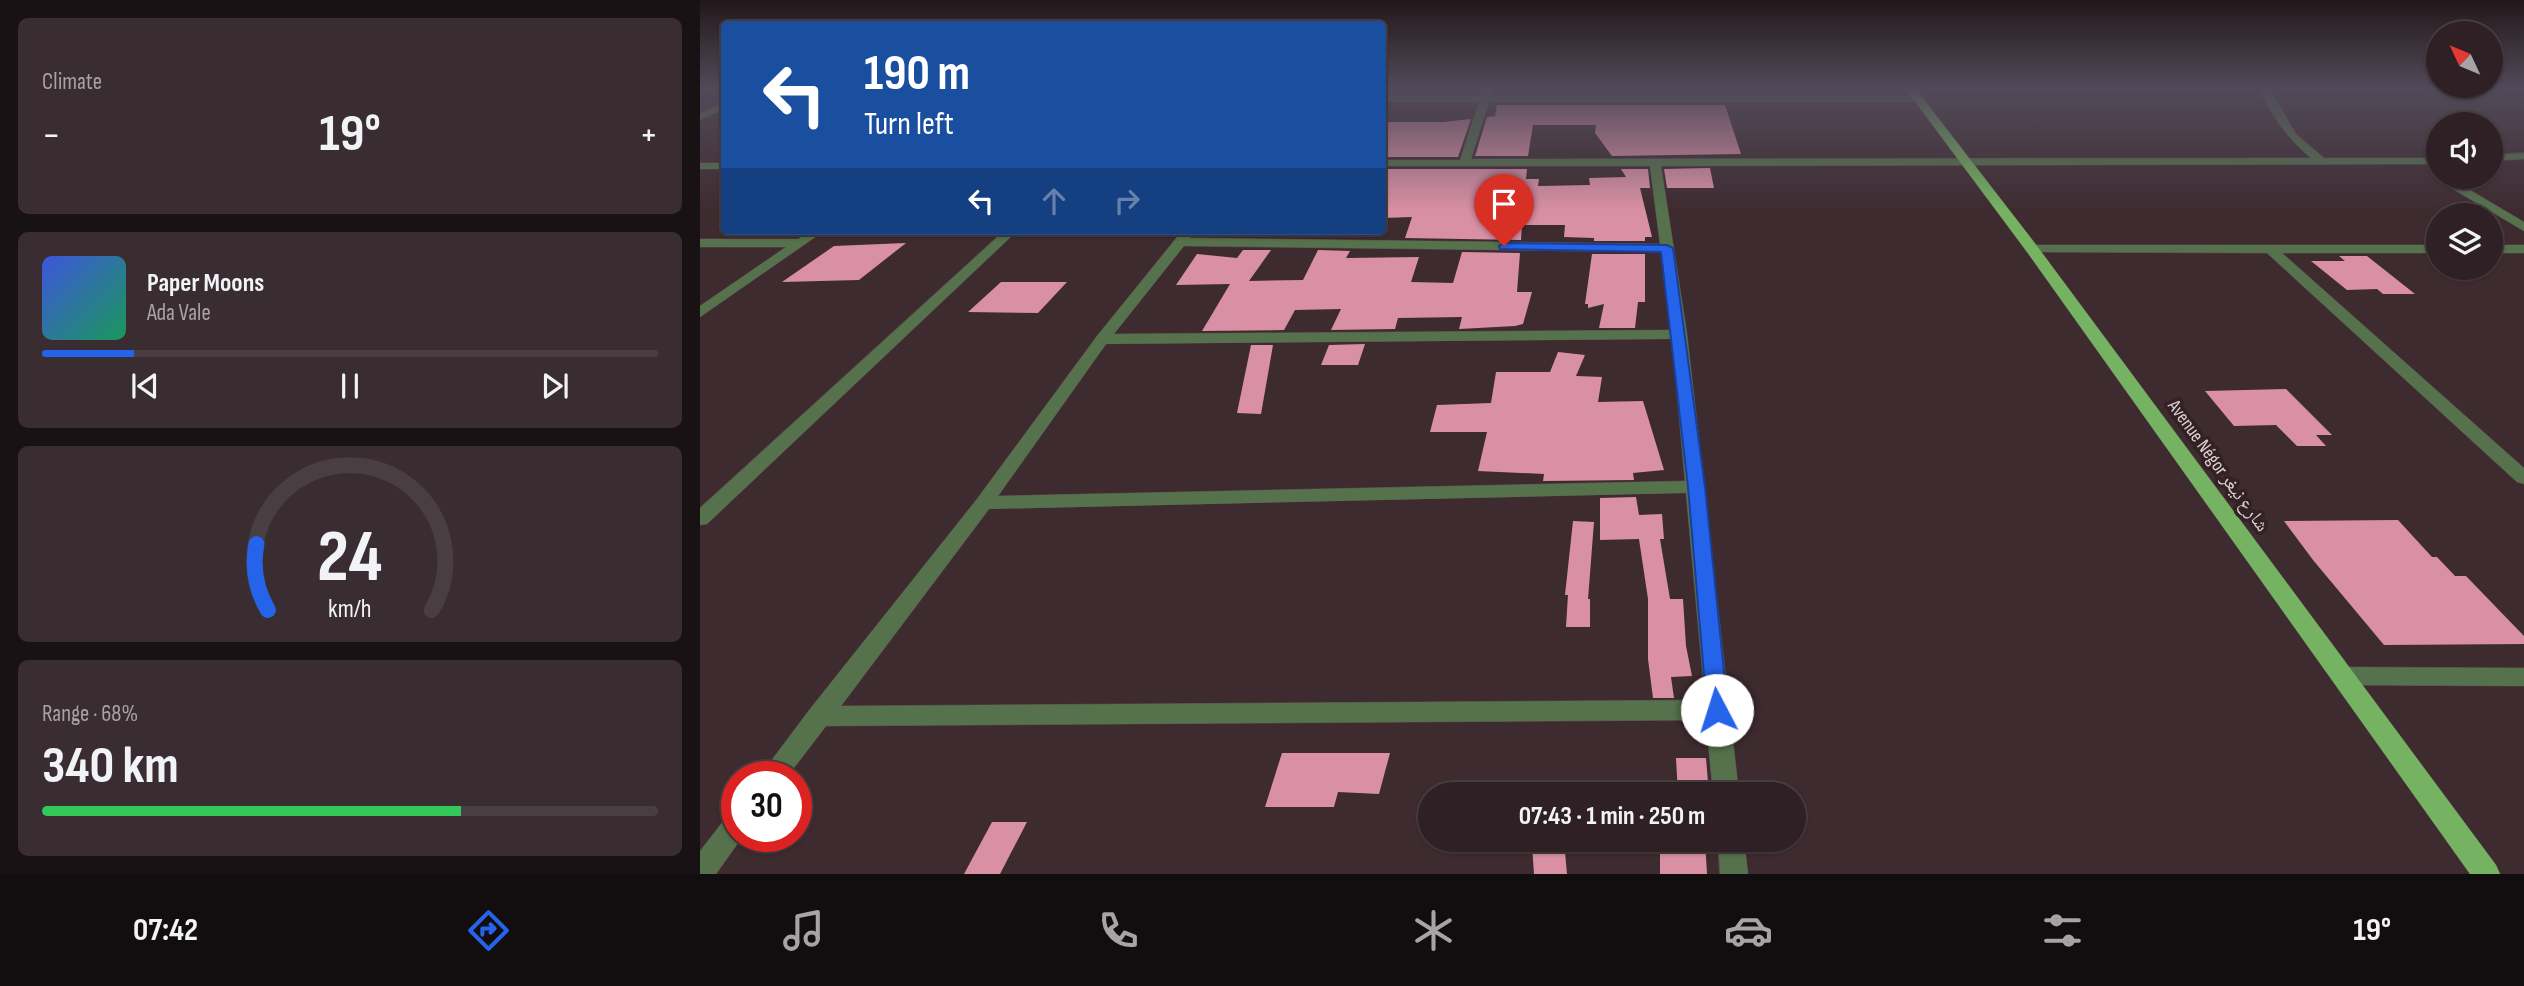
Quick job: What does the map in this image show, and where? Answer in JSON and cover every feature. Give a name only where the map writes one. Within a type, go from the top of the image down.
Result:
[{"type":"main road","name":"Avenue Négor شارع نيغر","points":[[1940,129],[2032,249],[2486,874]]},
{"type":"street","points":[[1464,163],[1475,129]]},
{"type":"street","points":[[2287,129],[2290,135],[2322,162]]},
{"type":"street","points":[[2503,157],[2524,156]]},
{"type":"street","points":[[1386,163],[2426,161]]},
{"type":"street","points":[[2415,162],[2426,168]]},
{"type":"street","points":[[1655,163],[1679,334],[1725,782]]},
{"type":"street","points":[[700,166],[721,166]]},
{"type":"street","points":[[2461,189],[2524,227]]},
{"type":"street","points":[[700,313],[812,235]]},
{"type":"street","points":[[700,519],[1007,235]]},
{"type":"street","points":[[784,761],[984,503],[1102,339],[1184,237],[1667,248]]},
{"type":"street","points":[[700,243],[801,243]]},
{"type":"street","points":[[2503,249],[2524,248]]},
{"type":"street","points":[[2032,249],[2426,250]]},
{"type":"street","points":[[2272,251],[2524,478]]},
{"type":"street","points":[[1102,339],[1679,334]]},
{"type":"street","points":[[984,503],[1696,487]]},
{"type":"street","points":[[2343,676],[2524,677]]},
{"type":"street","points":[[818,716],[1717,710]]},
{"type":"street","points":[[700,873],[721,845]]},
{"type":"street","points":[[1732,852],[1734,874]]},
{"type":"building","points":[[1386,129],[1468,129],[1458,157],[1386,157]]},
{"type":"building","points":[[1483,129],[1532,129],[1528,156],[1475,156]]},
{"type":"building","points":[[1596,129],[1733,129],[1741,154],[1612,156],[1595,133]]},
{"type":"building","points":[[1710,168],[1714,188],[1667,188],[1664,169]]},
{"type":"building","points":[[1386,169],[1527,169],[1526,179],[1539,179],[1538,186],[1590,185],[1589,178],[1626,177],[1621,169],[1648,169],[1650,188],[1640,188],[1652,237],[1645,237],[1645,241],[1594,241],[1594,238],[1564,237],[1565,225],[1522,225],[1521,240],[1405,238],[1412,217],[1386,218]]},
{"type":"building","points":[[906,243],[859,280],[782,282],[834,246]]},
{"type":"building","points":[[1243,250],[1271,250],[1249,281],[1303,280],[1318,250],[1350,251],[1346,258],[1419,257],[1411,282],[1453,283],[1462,252],[1520,253],[1517,292],[1532,292],[1523,324],[1515,326],[1459,329],[1462,317],[1398,318],[1395,329],[1331,330],[1341,309],[1295,310],[1284,330],[1202,331],[1230,284],[1176,285],[1197,254],[1237,258]]},
{"type":"building","points":[[1592,254],[1645,254],[1645,302],[1638,302],[1635,328],[1599,328],[1604,304],[1588,308],[1588,304],[1585,304]]},
{"type":"building","points":[[2339,256],[2367,256],[2415,294],[2383,294],[2377,289],[2347,290],[2311,261],[2345,261]]},
{"type":"building","points":[[1001,282],[1067,282],[1038,313],[968,312]]},
{"type":"building","points":[[1365,344],[1358,365],[1321,365],[1329,345]]},
{"type":"building","points":[[1251,345],[1273,345],[1261,414],[1237,413]]},
{"type":"building","points":[[1558,352],[1585,355],[1576,376],[1602,377],[1598,402],[1643,401],[1664,470],[1633,473],[1634,480],[1543,481],[1544,474],[1478,471],[1487,432],[1430,432],[1437,405],[1491,403],[1496,372],[1550,372]]},
{"type":"building","points":[[2286,389],[2332,435],[2316,435],[2326,446],[2297,446],[2276,425],[2234,426],[2205,391]]},
{"type":"building","points":[[1636,497],[1639,515],[1662,514],[1664,539],[1660,539],[1670,599],[1683,599],[1686,646],[1692,676],[1671,677],[1674,698],[1653,698],[1648,659],[1648,599],[1639,539],[1600,540],[1600,498]]},
{"type":"building","points":[[2398,520],[2432,557],[2437,557],[2455,576],[2466,576],[2524,636],[2524,644],[2384,645],[2284,521]]},
{"type":"building","points":[[1573,521],[1594,522],[1588,599],[1590,627],[1566,627],[1568,595],[1565,595]]},
{"type":"building","points":[[1282,753],[1390,753],[1379,794],[1338,792],[1334,807],[1265,807]]},
{"type":"building","points":[[1676,758],[1706,758],[1708,782],[1677,782]]},
{"type":"building","points":[[992,822],[1027,822],[1000,874],[964,874]]},
{"type":"building","points":[[1533,852],[1565,852],[1567,874],[1534,874]]},
{"type":"building","points":[[1660,852],[1706,852],[1707,874],[1660,874]]},
{"type":"route","points":[[1504,246],[1667,248],[1696,487],[1717,710]]}]
